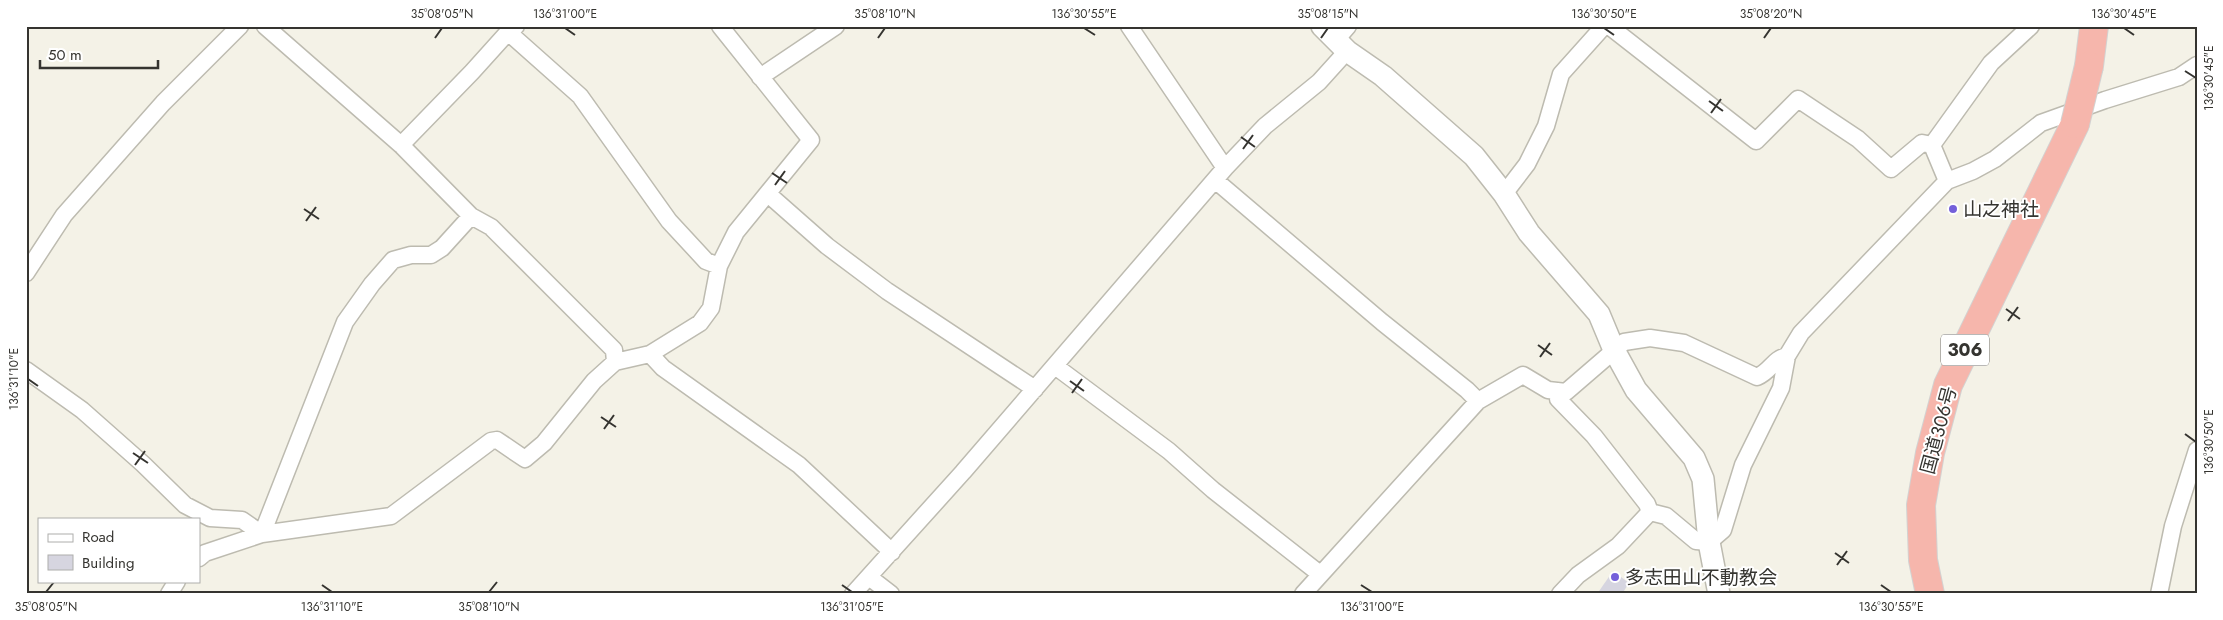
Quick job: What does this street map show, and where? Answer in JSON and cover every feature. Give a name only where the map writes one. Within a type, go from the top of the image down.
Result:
[{"type":"highway","name":"国道306号","points":[[1930,594],[1923,560],[1921,505],[1930,453],[1948,386],[2075,124],[2089,66],[2094,26]]},
{"type":"street","points":[[26,273],[64,215],[163,103],[240,26]]},
{"type":"street","points":[[265,26],[401,145],[471,216],[491,226],[608,343],[614,350],[615,362]]},
{"type":"street","points":[[200,557],[205,553],[262,534],[391,516],[491,441],[498,440],[525,459],[544,443],[594,381],[615,362],[650,354],[700,323],[711,308],[719,266],[736,232],[811,140],[720,26]]},
{"type":"street","points":[[760,77],[836,26]]},
{"type":"street","points":[[1129,26],[1220,174],[1382,322],[1467,390],[1478,401]]},
{"type":"street","points":[[1504,194],[1526,164],[1546,126],[1561,74],[1604,26]]},
{"type":"street","points":[[1609,26],[1756,142],[1798,99],[1858,139],[1891,170],[1922,143],[1932,145]]},
{"type":"street","points":[[1932,145],[1991,63],[2031,26]]},
{"type":"street","points":[[401,145],[512,29],[580,96],[669,221],[706,261],[719,266]]},
{"type":"street","points":[[853,594],[1035,389],[1220,174],[1265,126],[1319,82],[1338,36],[1474,156],[1504,194],[1530,233],[1599,314],[1614,350],[1636,390],[1694,458],[1703,479],[1709,542],[1719,594]]},
{"type":"street","points":[[1650,512],[1666,516],[1696,541],[1709,542],[1723,530],[1743,465],[1781,388],[1787,356],[1801,333],[1947,181],[1973,171],[1995,159],[2041,123],[2105,100],[2179,78],[2197,65]]},
{"type":"street","points":[[1932,145],[1947,181]]},
{"type":"street","points":[[768,194],[827,246],[887,291],[1035,389]]},
{"type":"street","points":[[262,534],[345,322],[372,284],[393,260],[410,254],[431,255],[442,248],[471,216]]},
{"type":"street","points":[[1303,594],[1478,401],[1523,375],[1548,390],[1566,392],[1624,342],[1650,338],[1684,343],[1757,377],[1765,373],[1779,358],[1787,356]]},
{"type":"street","points":[[650,354],[663,368],[799,465],[892,552]]},
{"type":"street","points":[[1055,366],[1168,452],[1320,574]]},
{"type":"street","points":[[26,370],[82,410],[143,464],[185,505],[210,518],[242,520],[262,534]]},
{"type":"street","points":[[1558,391],[1558,399],[1594,436],[1648,504],[1650,512]]},
{"type":"street","points":[[2159,594],[2172,526],[2197,450]]},
{"type":"street","points":[[1560,594],[1578,575],[1618,546],[1650,512]]},
{"type":"street","points":[[868,577],[891,594]]},
{"type":"street","points":[[169,594],[176,582]]},
{"type":"building","name":"多志田山不動教会","points":[[1613,571],[1629,583],[1622,594],[1597,594]]},
{"type":"place","name":"山之神社","points":[[1953,209]]},
{"type":"place","name":"多志田山不動教会","points":[[1615,577]]}]
